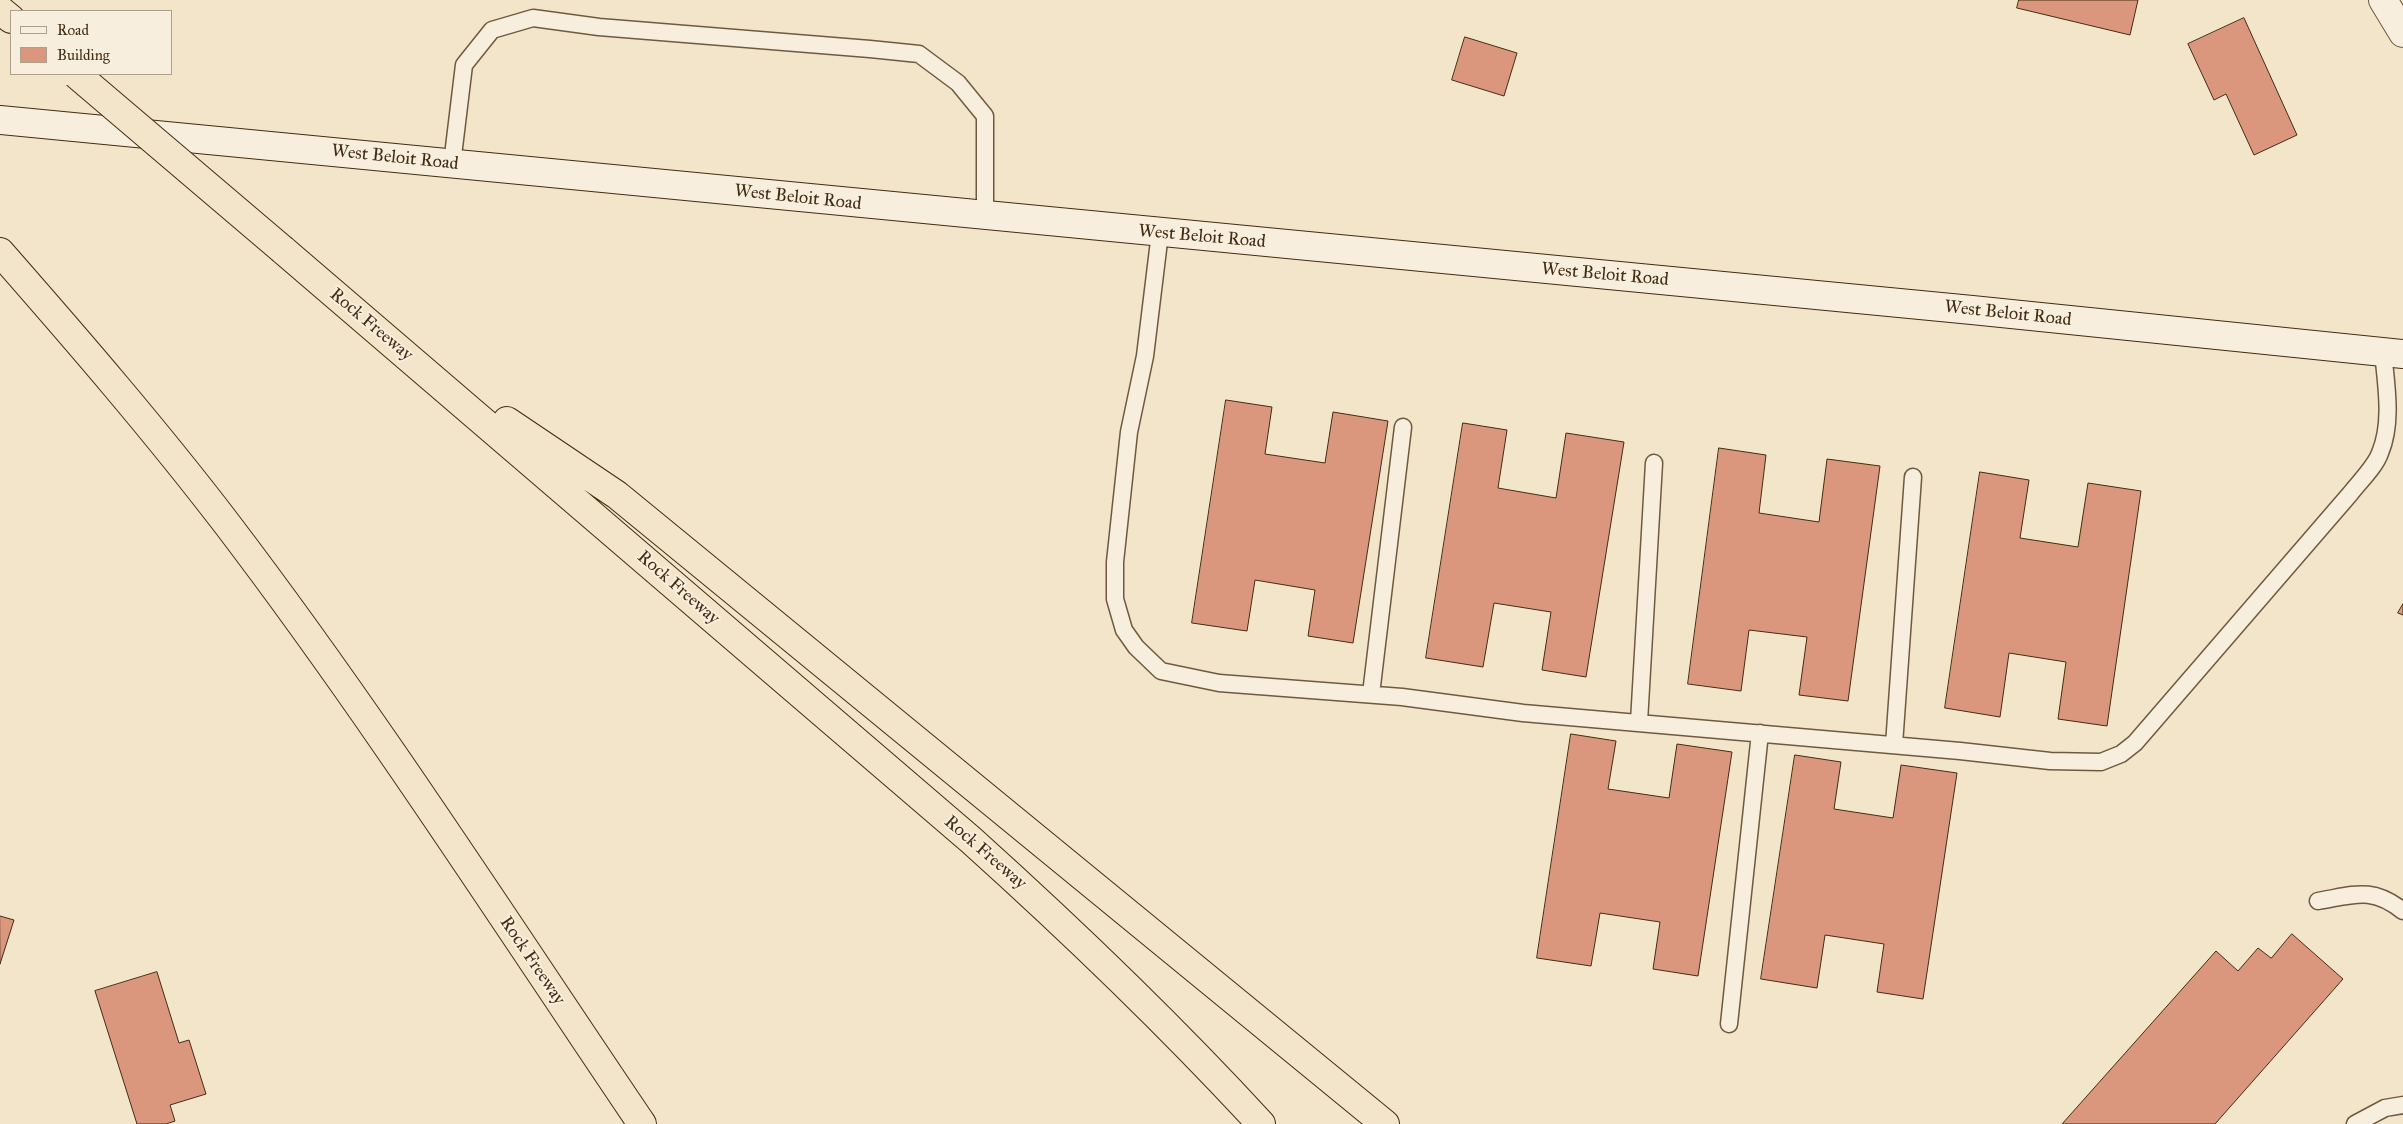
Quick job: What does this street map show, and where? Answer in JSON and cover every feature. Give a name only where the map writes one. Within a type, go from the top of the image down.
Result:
[{"type":"highway","points":[[0,10],[10,18]]},
{"type":"highway","name":"Rock Freeway","points":[[77,75],[978,846],[1078,937],[1179,1037],[1261,1124]]},
{"type":"highway","name":"Rock Freeway","points":[[0,252],[100,367],[244,547],[377,732],[642,1124]]},
{"type":"highway","points":[[397,348],[617,495],[1385,1124]]},
{"type":"main road","points":[[2382,0],[2403,33]]},
{"type":"main road","name":"West Beloit Road","points":[[0,120],[1952,308],[2393,353]]},
{"type":"lane","points":[[452,164],[464,65],[492,30],[533,18],[599,27],[870,48],[919,54],[958,83],[985,116],[985,216]]},
{"type":"lane","points":[[1160,233],[1145,356],[1129,432],[1116,562],[1115,599],[1124,630],[1136,647],[1161,671],[1219,683],[1371,694],[1523,713],[2084,763],[2101,762],[2121,754],[2135,743],[2350,494],[2380,454],[2386,424],[2387,391],[2393,353]]},
{"type":"lane","points":[[1371,694],[1404,427]]},
{"type":"lane","points":[[1639,722],[1654,463]]},
{"type":"lane","points":[[1894,745],[1913,476]]},
{"type":"lane","points":[[1729,1024],[1760,733]]},
{"type":"lane","points":[[2318,901],[2365,892],[2393,903],[2403,911]]},
{"type":"lane","points":[[2355,1124],[2385,1108],[2403,1105]]},
{"type":"building","points":[[2019,0],[2138,0],[2130,35],[2017,8]]},
{"type":"building","points":[[2244,18],[2297,135],[2254,155],[2226,94],[2214,100],[2188,44]]},
{"type":"building","points":[[1465,37],[1517,53],[1504,96],[1452,80]]},
{"type":"building","points":[[1226,400],[1272,407],[1265,454],[1325,463],[1333,412],[1388,421],[1353,643],[1308,636],[1315,590],[1255,580],[1247,631],[1192,623]]},
{"type":"building","points":[[1463,423],[1507,430],[1498,488],[1556,498],[1566,433],[1624,442],[1586,677],[1542,670],[1551,612],[1494,603],[1483,667],[1426,658]]},
{"type":"building","points":[[1719,448],[1766,455],[1759,513],[1819,522],[1827,459],[1880,466],[1848,701],[1799,695],[1807,637],[1749,630],[1741,691],[1688,684]]},
{"type":"building","points":[[1980,472],[2029,480],[2020,538],[2078,547],[2088,483],[2141,491],[2107,726],[2058,719],[2066,662],[2009,653],[2000,717],[1945,708]]},
{"type":"building","points":[[2403,604],[2403,615],[2398,613]]},
{"type":"building","points":[[1571,734],[1616,741],[1608,789],[1669,798],[1677,744],[1732,752],[1698,976],[1653,969],[1660,922],[1600,913],[1591,966],[1537,958]]},
{"type":"building","points":[[1795,755],[1841,762],[1834,809],[1893,818],[1901,765],[1957,773],[1923,999],[1877,992],[1884,944],[1825,935],[1817,988],[1761,979]]},
{"type":"building","points":[[0,916],[14,920],[0,964]]},
{"type":"building","points":[[2292,934],[2343,979],[2215,1124],[2062,1124],[2216,951],[2238,971],[2258,948],[2271,958]]},
{"type":"building","points":[[157,972],[179,1043],[189,1040],[206,1094],[170,1105],[175,1121],[166,1124],[137,1124],[95,991]]}]
